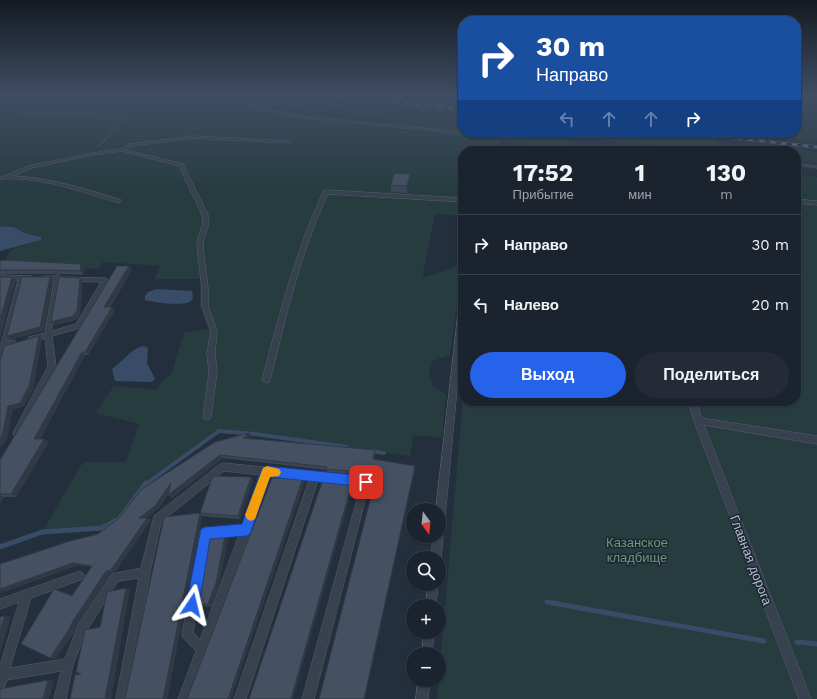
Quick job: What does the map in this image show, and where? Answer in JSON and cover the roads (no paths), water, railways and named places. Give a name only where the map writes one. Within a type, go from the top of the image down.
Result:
[{"type":"lane","points":[[419,129],[458,133]]},
{"type":"lane","points":[[122,150],[130,145],[194,137],[289,142]]},
{"type":"lane","points":[[0,178],[30,167],[92,154],[122,150],[181,166],[205,215],[206,223],[200,242],[201,256],[205,288],[205,306],[214,331],[211,353],[213,372],[207,417]]},
{"type":"lane","points":[[801,165],[817,167]]},
{"type":"lane","points":[[6,177],[64,185],[120,201]]},
{"type":"lane","points":[[266,380],[305,240],[314,216],[326,192],[458,200]]},
{"type":"lane","points":[[801,200],[817,202]]},
{"type":"lane","points":[[0,277],[105,280],[78,326],[26,340]]},
{"type":"lane","points":[[0,364],[2,346],[21,278]]},
{"type":"lane","points":[[14,439],[52,366],[48,334],[58,278]]},
{"type":"lane","points":[[442,503],[458,341]]},
{"type":"lane","points":[[2,346],[19,342]]},
{"type":"lane","name":"Главная дорога","points":[[694,406],[698,421],[805,699]]},
{"type":"lane","points":[[698,421],[817,440]]},
{"type":"lane","points":[[122,699],[145,572],[157,519],[223,467],[366,482],[308,699]]},
{"type":"lane","points":[[184,699],[267,471]]},
{"type":"lane","points":[[240,699],[315,476]]},
{"type":"lane","points":[[202,650],[188,634],[205,533],[246,530]]},
{"type":"lane","points":[[60,699],[68,664],[83,627],[115,577],[145,572]]},
{"type":"lane","points":[[0,604],[80,576]]},
{"type":"lane","points":[[27,594],[1,679],[68,664]]},
{"type":"lane","points":[[422,699],[423,687]]},
{"type":"water","points":[[0,226],[14,227],[24,233],[42,237],[41,240],[0,251]]},
{"type":"water","points":[[157,289],[192,291],[193,298],[190,302],[179,304],[145,300],[145,296],[148,292]]},
{"type":"water","points":[[144,346],[148,348],[147,363],[155,379],[152,382],[115,381],[112,369],[135,349]]},
{"type":"waterway","points":[[146,484],[219,431],[255,434],[347,447]]},
{"type":"waterway","points":[[371,451],[384,453]]},
{"type":"waterway","points":[[0,547],[42,532],[102,528],[119,519],[146,483]]},
{"type":"waterway","points":[[547,602],[764,641]]},
{"type":"waterway","points":[[797,642],[817,644]]},
{"type":"railway","points":[[734,138],[817,147]]},
{"type":"park label","name":"Казанское кладбище","points":[[637,550]]}]
